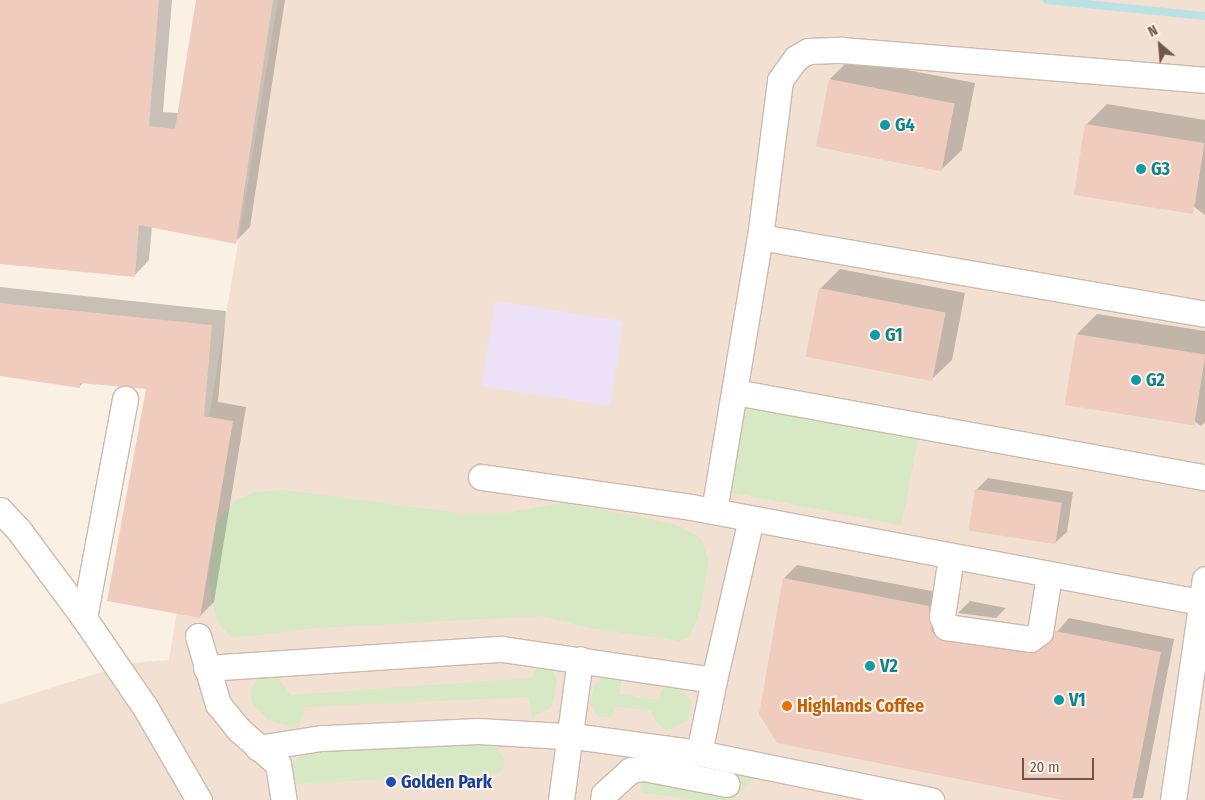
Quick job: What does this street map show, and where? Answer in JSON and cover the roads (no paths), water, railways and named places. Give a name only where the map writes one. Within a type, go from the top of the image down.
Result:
[{"type":"street","points":[[714,510],[736,392],[760,237],[780,80],[796,58],[808,51],[842,50],[1205,80]]},
{"type":"street","points":[[760,237],[1205,314]]},
{"type":"street","points":[[736,392],[1205,477]]},
{"type":"street","points":[[84,618],[125,399]]},
{"type":"street","points":[[481,478],[714,510],[751,519],[1049,575],[1203,589],[1173,800]]},
{"type":"street","points":[[0,510],[18,529],[84,618],[145,707],[199,800]]},
{"type":"street","points":[[699,753],[751,519]]},
{"type":"street","points":[[951,557],[942,616],[946,627],[1030,639],[1040,632],[1049,575]]},
{"type":"street","points":[[198,636],[218,704],[238,729],[278,764],[284,800]]},
{"type":"street","points":[[206,668],[502,649],[714,680]]},
{"type":"street","points":[[561,800],[580,659]]},
{"type":"street","points":[[258,748],[321,738],[436,732],[569,736],[699,753],[931,800]]},
{"type":"street","points":[[603,800],[604,794],[631,770],[644,768],[726,784]]},
{"type":"waterway","points":[[1047,0],[1205,16]]},
{"type":"place","name":"G4","points":[[885,125]]},
{"type":"place","name":"G3","points":[[1141,169]]},
{"type":"place","name":"G1","points":[[875,335]]},
{"type":"place","name":"G2","points":[[1136,380]]},
{"type":"place","name":"V2","points":[[870,666]]},
{"type":"place","name":"V1","points":[[1059,700]]},
{"type":"place","name":"Highlands Coffee","points":[[787,706]]},
{"type":"place","name":"Golden Park","points":[[391,782]]}]
